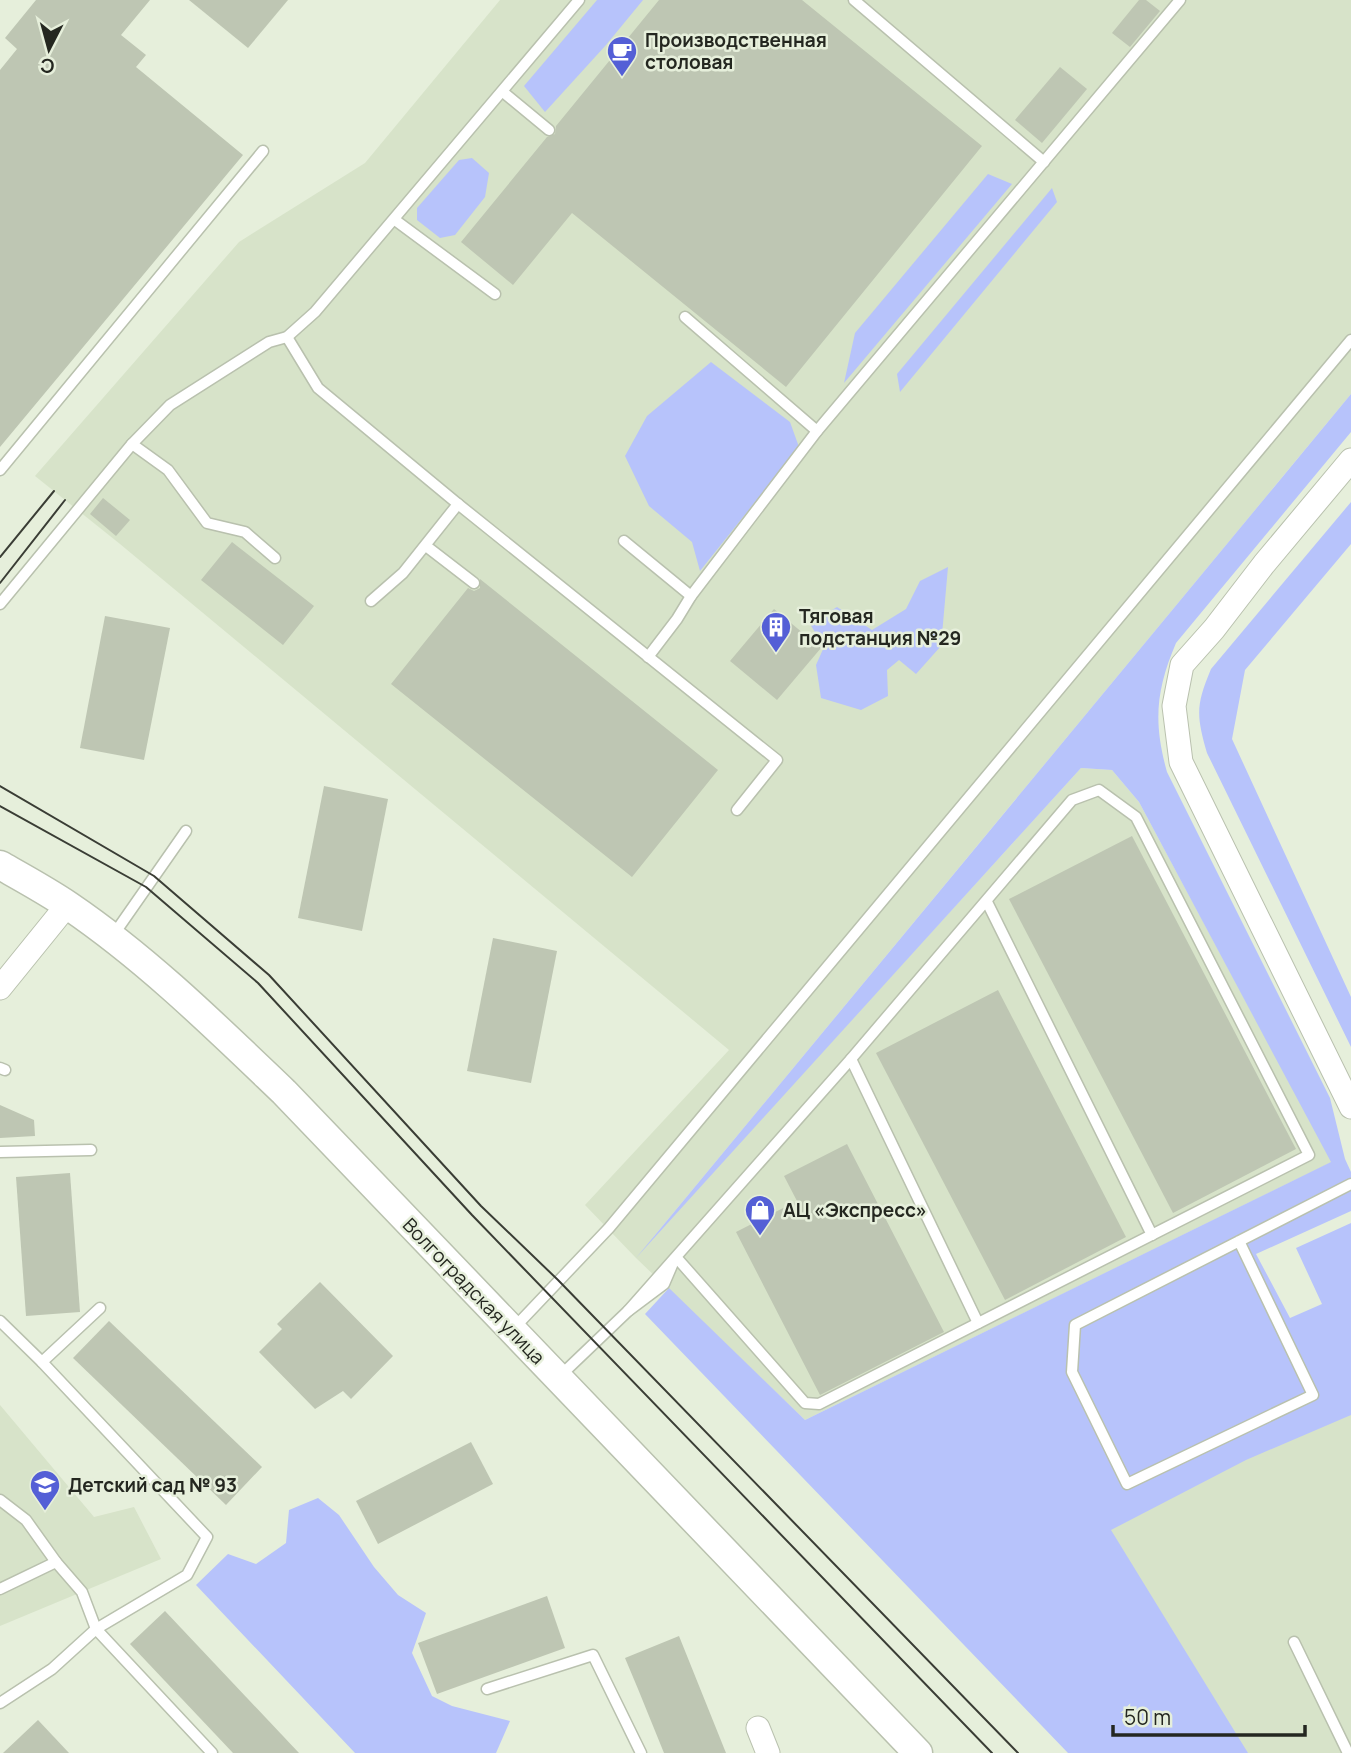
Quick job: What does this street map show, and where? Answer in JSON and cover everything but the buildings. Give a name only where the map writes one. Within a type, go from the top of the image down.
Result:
[{"type":"street","points":[[1351,460],[1182,665],[1174,706],[1181,762],[1351,1107]]},
{"type":"street","name":"Волгоградская улица","points":[[0,865],[68,904],[111,937],[202,1013],[284,1092],[918,1753]]},
{"type":"street","points":[[0,987],[68,904]]},
{"type":"street","points":[[758,1728],[768,1753]]},
{"type":"lane","points":[[0,604],[132,444],[170,405],[269,342],[287,337],[316,312],[579,0]]},
{"type":"lane","points":[[853,0],[1044,162]]},
{"type":"lane","points":[[648,657],[817,431],[1180,0]]},
{"type":"lane","points":[[503,92],[550,130]]},
{"type":"lane","points":[[0,470],[263,151]]},
{"type":"lane","points":[[395,220],[495,294]]},
{"type":"lane","points":[[685,317],[817,431]]},
{"type":"lane","points":[[287,337],[318,388],[777,760],[737,810]]},
{"type":"lane","points":[[512,1330],[609,1228],[1351,340]]},
{"type":"lane","points":[[132,444],[168,470],[207,523],[245,532],[275,558]]},
{"type":"lane","points":[[371,601],[403,573],[458,504]]},
{"type":"lane","points":[[624,541],[691,596]]},
{"type":"lane","points":[[426,546],[474,583]]},
{"type":"lane","points":[[557,1378],[628,1311],[664,1284],[676,1257],[851,1059],[1072,800],[1099,790],[1136,817],[1309,1155],[819,1404],[805,1403],[676,1257]]},
{"type":"lane","points":[[111,937],[186,831]]},
{"type":"lane","points":[[987,902],[1152,1235]]},
{"type":"lane","points":[[851,1059],[978,1323]]},
{"type":"lane","points":[[0,1152],[91,1150]]},
{"type":"lane","points":[[1239,1241],[1313,1395],[1127,1484],[1072,1373],[1075,1325],[1239,1241],[1351,1184]]},
{"type":"lane","points":[[42,1362],[100,1308]]},
{"type":"lane","points":[[0,1321],[206,1537],[187,1574],[96,1629],[52,1669],[0,1703]]},
{"type":"lane","points":[[0,1500],[26,1520],[56,1562],[82,1592],[96,1629],[212,1753]]},
{"type":"lane","points":[[0,1589],[56,1562]]},
{"type":"lane","points":[[1294,1642],[1348,1753]]},
{"type":"lane","points":[[487,1689],[593,1655],[641,1753]]},
{"type":"shaded area","points":[[500,0],[1351,0],[1351,394],[650,1241],[1081,768],[1112,770],[1139,802],[1332,1162],[805,1420],[636,1258],[585,1205],[729,1050],[35,476],[239,242],[365,163]]},
{"type":"shaded area","points":[[597,0],[643,0],[545,112],[524,86]]},
{"type":"shaded area","points":[[472,158],[489,173],[485,197],[455,235],[440,238],[417,220],[417,208],[459,160]]},
{"type":"shaded area","points":[[988,174],[1012,184],[844,383],[855,333]]},
{"type":"shaded area","points":[[1052,188],[1057,202],[900,392],[897,374]]},
{"type":"shaded area","points":[[711,362],[790,422],[799,447],[700,571],[692,542],[649,506],[625,456],[647,416]]},
{"type":"shaded area","points":[[1351,394],[1351,432],[1176,643],[1164,676],[1158,722],[1167,772],[1330,1098],[1345,1159],[1351,1172],[1351,1211],[1256,1254],[1290,1318],[1322,1304],[1296,1248],[1351,1223],[1351,1415],[1246,1460],[1111,1530],[1248,1753],[1068,1753],[645,1314],[669,1288],[805,1420],[1331,1162],[1139,802],[1112,770],[1081,768],[636,1258]]},
{"type":"shaded area","points":[[1351,502],[1351,544],[1245,670],[1232,739],[1351,997],[1351,1047],[1207,753],[1199,710],[1202,692],[1211,669]]},
{"type":"shaded area","points":[[948,567],[941,646],[916,674],[899,660],[887,670],[888,696],[861,710],[821,698],[816,665],[824,647],[810,624],[837,607],[872,630],[906,609],[920,581]]},
{"type":"shaded area","points":[[1351,1397],[1351,1753],[1225,1753],[1095,1524]]},
{"type":"shaded area","name":"Детский сад № 93","points":[[0,1405],[94,1517],[134,1507],[161,1559],[0,1626]]},
{"type":"shaded area","points":[[318,1498],[339,1515],[374,1567],[398,1595],[426,1613],[412,1653],[432,1696],[452,1706],[510,1721],[496,1753],[355,1753],[196,1585],[228,1554],[256,1564],[286,1543],[289,1510]]},
{"type":"tram line","points":[[0,557],[54,491]]},
{"type":"tram line","points":[[0,583],[65,500]]},
{"type":"tram line","points":[[0,786],[154,876],[269,975],[481,1206],[558,1280],[1018,1753]]},
{"type":"tram line","points":[[0,806],[146,887],[258,983],[472,1215],[992,1753]]},
{"type":"place","name":"Производственная столовая","points":[[622,78]]},
{"type":"place","name":"Тяговая подстанция №29","points":[[776,654]]},
{"type":"place","name":"АЦ «Экспресс»","points":[[760,1237]]},
{"type":"place","name":"Детский сад № 93","points":[[45,1512]]}]
